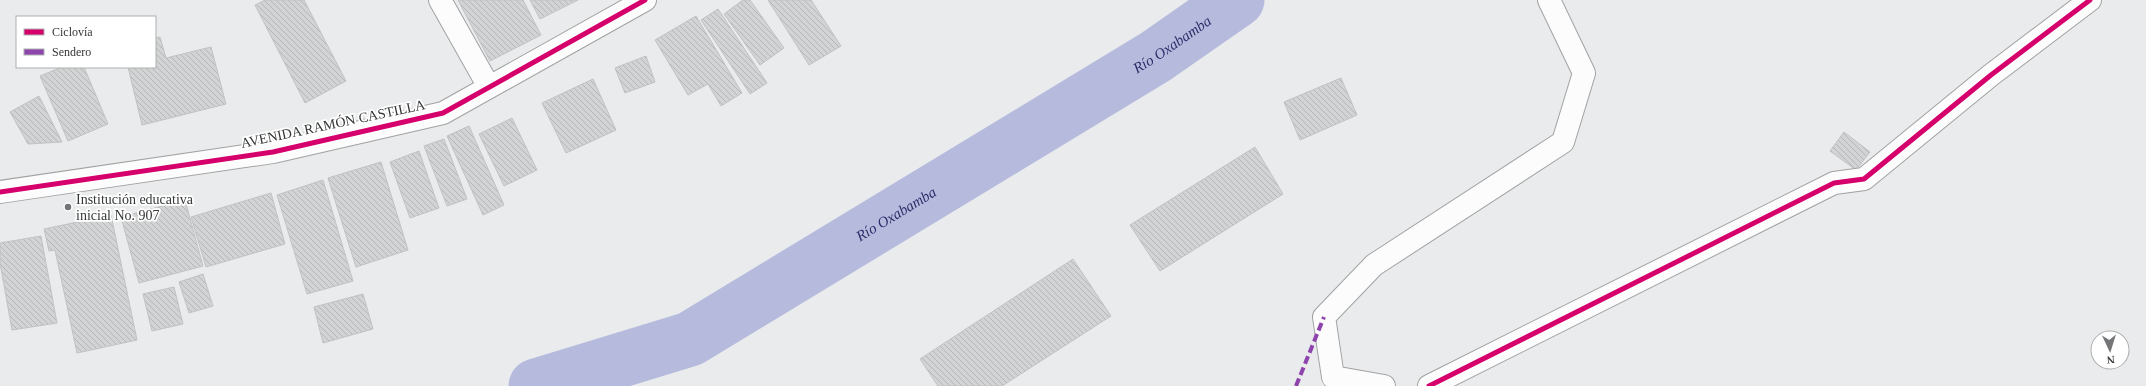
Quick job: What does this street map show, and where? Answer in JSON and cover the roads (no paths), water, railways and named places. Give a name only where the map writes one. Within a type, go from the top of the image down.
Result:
[{"type":"street","points":[[440,0],[489,87]]},
{"type":"street","name":"AVENIDA RAMÓN CASTILLA","points":[[0,192],[273,152],[442,113],[645,0]]},
{"type":"street","points":[[1384,386],[1333,376],[1324,317],[1374,265],[1563,142],[1584,73],[1549,0]]},
{"type":"street","points":[[1429,386],[1834,183],[1864,180],[1991,75],[2090,0]]},
{"type":"waterway","name":"Río Oxabamba","points":[[536,386],[690,339],[1155,57],[1237,0]]},
{"type":"place","name":"Institución educativa inicial No. 907","points":[[68,207]]}]
